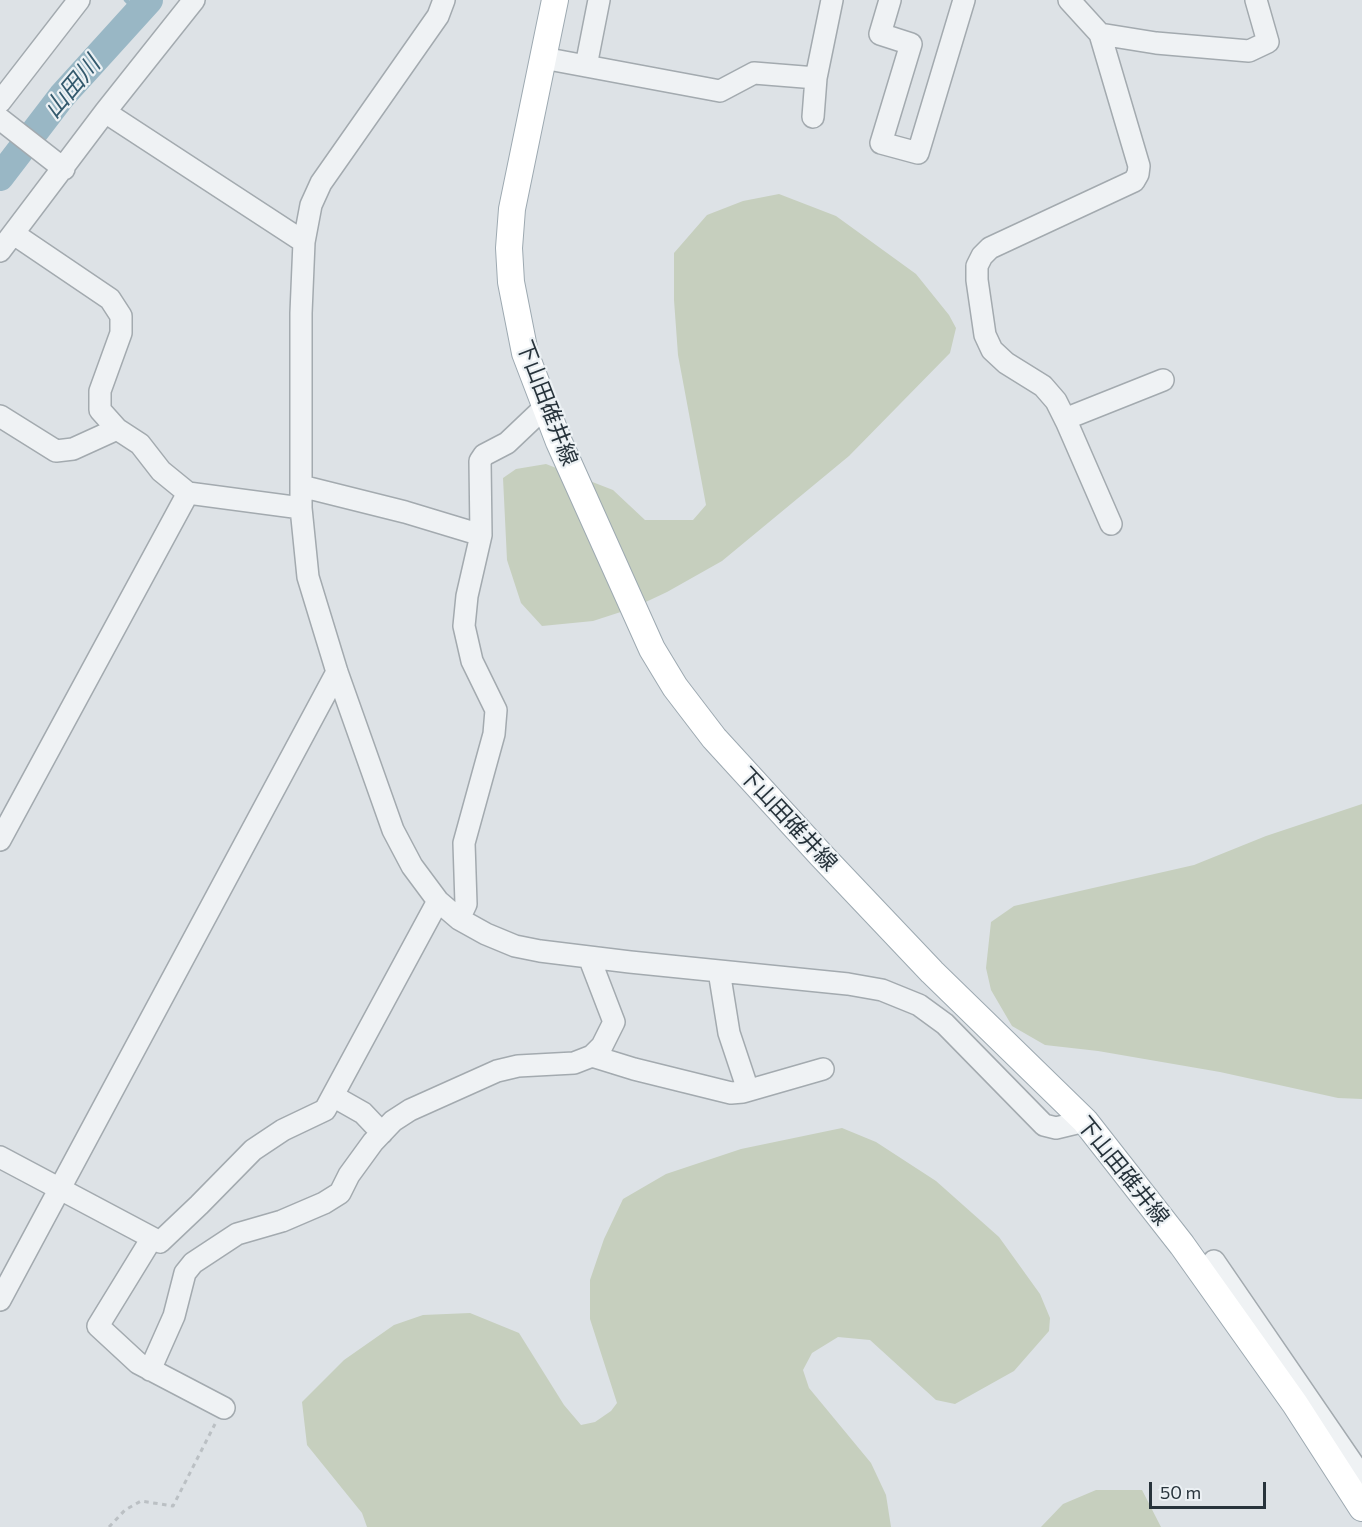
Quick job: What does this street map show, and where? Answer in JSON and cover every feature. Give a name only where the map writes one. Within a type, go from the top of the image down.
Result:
[{"type":"main road","name":"下山田碓井線","points":[[555,0],[512,209],[509,248],[511,282],[522,344],[546,406],[652,649],[675,687],[714,738],[821,855],[932,972],[1084,1121],[1195,1263],[1295,1404],[1362,1508]]},
{"type":"street","points":[[0,102],[79,0]]},
{"type":"street","points":[[0,251],[60,165],[194,0]]},
{"type":"street","points":[[444,0],[438,16],[321,183],[311,205],[304,242],[301,508],[308,577],[337,672],[393,830],[412,866],[438,902],[459,919],[515,946],[589,957],[848,984],[882,990],[919,1005],[945,1024],[1044,1125],[1056,1128],[1084,1121]]},
{"type":"street","points":[[586,66],[599,0]]},
{"type":"street","points":[[813,117],[816,78],[832,0]]},
{"type":"street","points":[[890,0],[880,34],[911,44],[881,143],[918,153],[964,0]]},
{"type":"street","points":[[1069,0],[1100,34],[1139,166],[1134,181],[990,248],[982,256],[977,266],[977,280],[985,335],[992,350],[1006,363],[1042,386],[1056,401],[1111,524]]},
{"type":"street","points":[[1100,34],[1156,43],[1249,51],[1268,42],[1256,0]]},
{"type":"street","points":[[543,58],[720,91],[754,73],[816,78]]},
{"type":"street","points":[[105,112],[304,242]]},
{"type":"street","points":[[2,120],[60,165]]},
{"type":"street","points":[[14,234],[110,299],[121,316],[121,333],[99,391],[100,410],[117,429],[140,444],[161,471],[188,493],[301,508]]},
{"type":"street","points":[[1065,419],[1163,380]]},
{"type":"street","points":[[459,919],[466,903],[464,843],[494,734],[496,710],[472,662],[464,626],[467,596],[481,535],[480,461],[484,455],[507,443],[546,406]]},
{"type":"street","points":[[0,416],[56,451],[73,449],[117,429]]},
{"type":"street","points":[[302,486],[405,512],[481,535]]},
{"type":"street","points":[[0,838],[188,493]]},
{"type":"street","points":[[0,1300],[337,672]]},
{"type":"street","points":[[0,1157],[160,1242],[200,1205],[253,1150],[283,1131],[325,1110],[438,902]]},
{"type":"street","points":[[150,1370],[174,1316],[184,1273],[193,1263],[237,1234],[282,1221],[324,1203],[340,1193],[349,1175],[373,1142],[393,1121],[410,1110],[497,1071],[518,1066],[574,1063],[592,1056],[602,1046],[614,1022],[589,957]]},
{"type":"street","points":[[719,971],[729,1033],[748,1090]]},
{"type":"street","points":[[592,1056],[731,1093],[823,1069]]},
{"type":"street","points":[[333,1096],[363,1113],[382,1133]]},
{"type":"street","points":[[152,1238],[98,1326],[138,1363],[224,1408]]},
{"type":"street","points":[[1214,1261],[1362,1477]]},
{"type":"path","points":[[109,1527],[125,1510],[141,1501],[173,1506],[224,1408]]},
{"type":"green space","points":[[779,194],[836,216],[916,274],[949,315],[956,328],[950,353],[849,456],[722,561],[633,608],[593,621],[542,626],[521,603],[507,560],[503,478],[516,469],[546,464],[613,490],[645,520],[693,520],[706,505],[678,355],[674,300],[674,253],[707,215],[743,201]]},
{"type":"green space","points":[[1362,804],[1362,1099],[1338,1098],[1220,1072],[1098,1051],[1045,1045],[1012,1026],[991,990],[986,968],[991,922],[1014,906],[1194,865],[1266,836]]},
{"type":"green space","points":[[842,1128],[876,1142],[936,1181],[999,1237],[1040,1294],[1050,1318],[1049,1331],[1014,1371],[955,1404],[936,1400],[870,1340],[838,1337],[812,1353],[803,1370],[809,1388],[871,1463],[886,1495],[891,1527],[367,1527],[362,1513],[307,1445],[302,1402],[344,1360],[394,1325],[423,1315],[470,1313],[519,1333],[564,1405],[581,1425],[595,1422],[611,1411],[617,1403],[590,1319],[590,1280],[604,1239],[623,1199],[666,1174],[741,1149]]},
{"type":"green space","points":[[1096,1490],[1142,1490],[1161,1527],[1041,1527],[1063,1504]]},
{"type":"waterway","points":[[126,0],[138,12]]},
{"type":"waterway","name":"山田川","points":[[0,177],[62,96],[149,0]]}]
